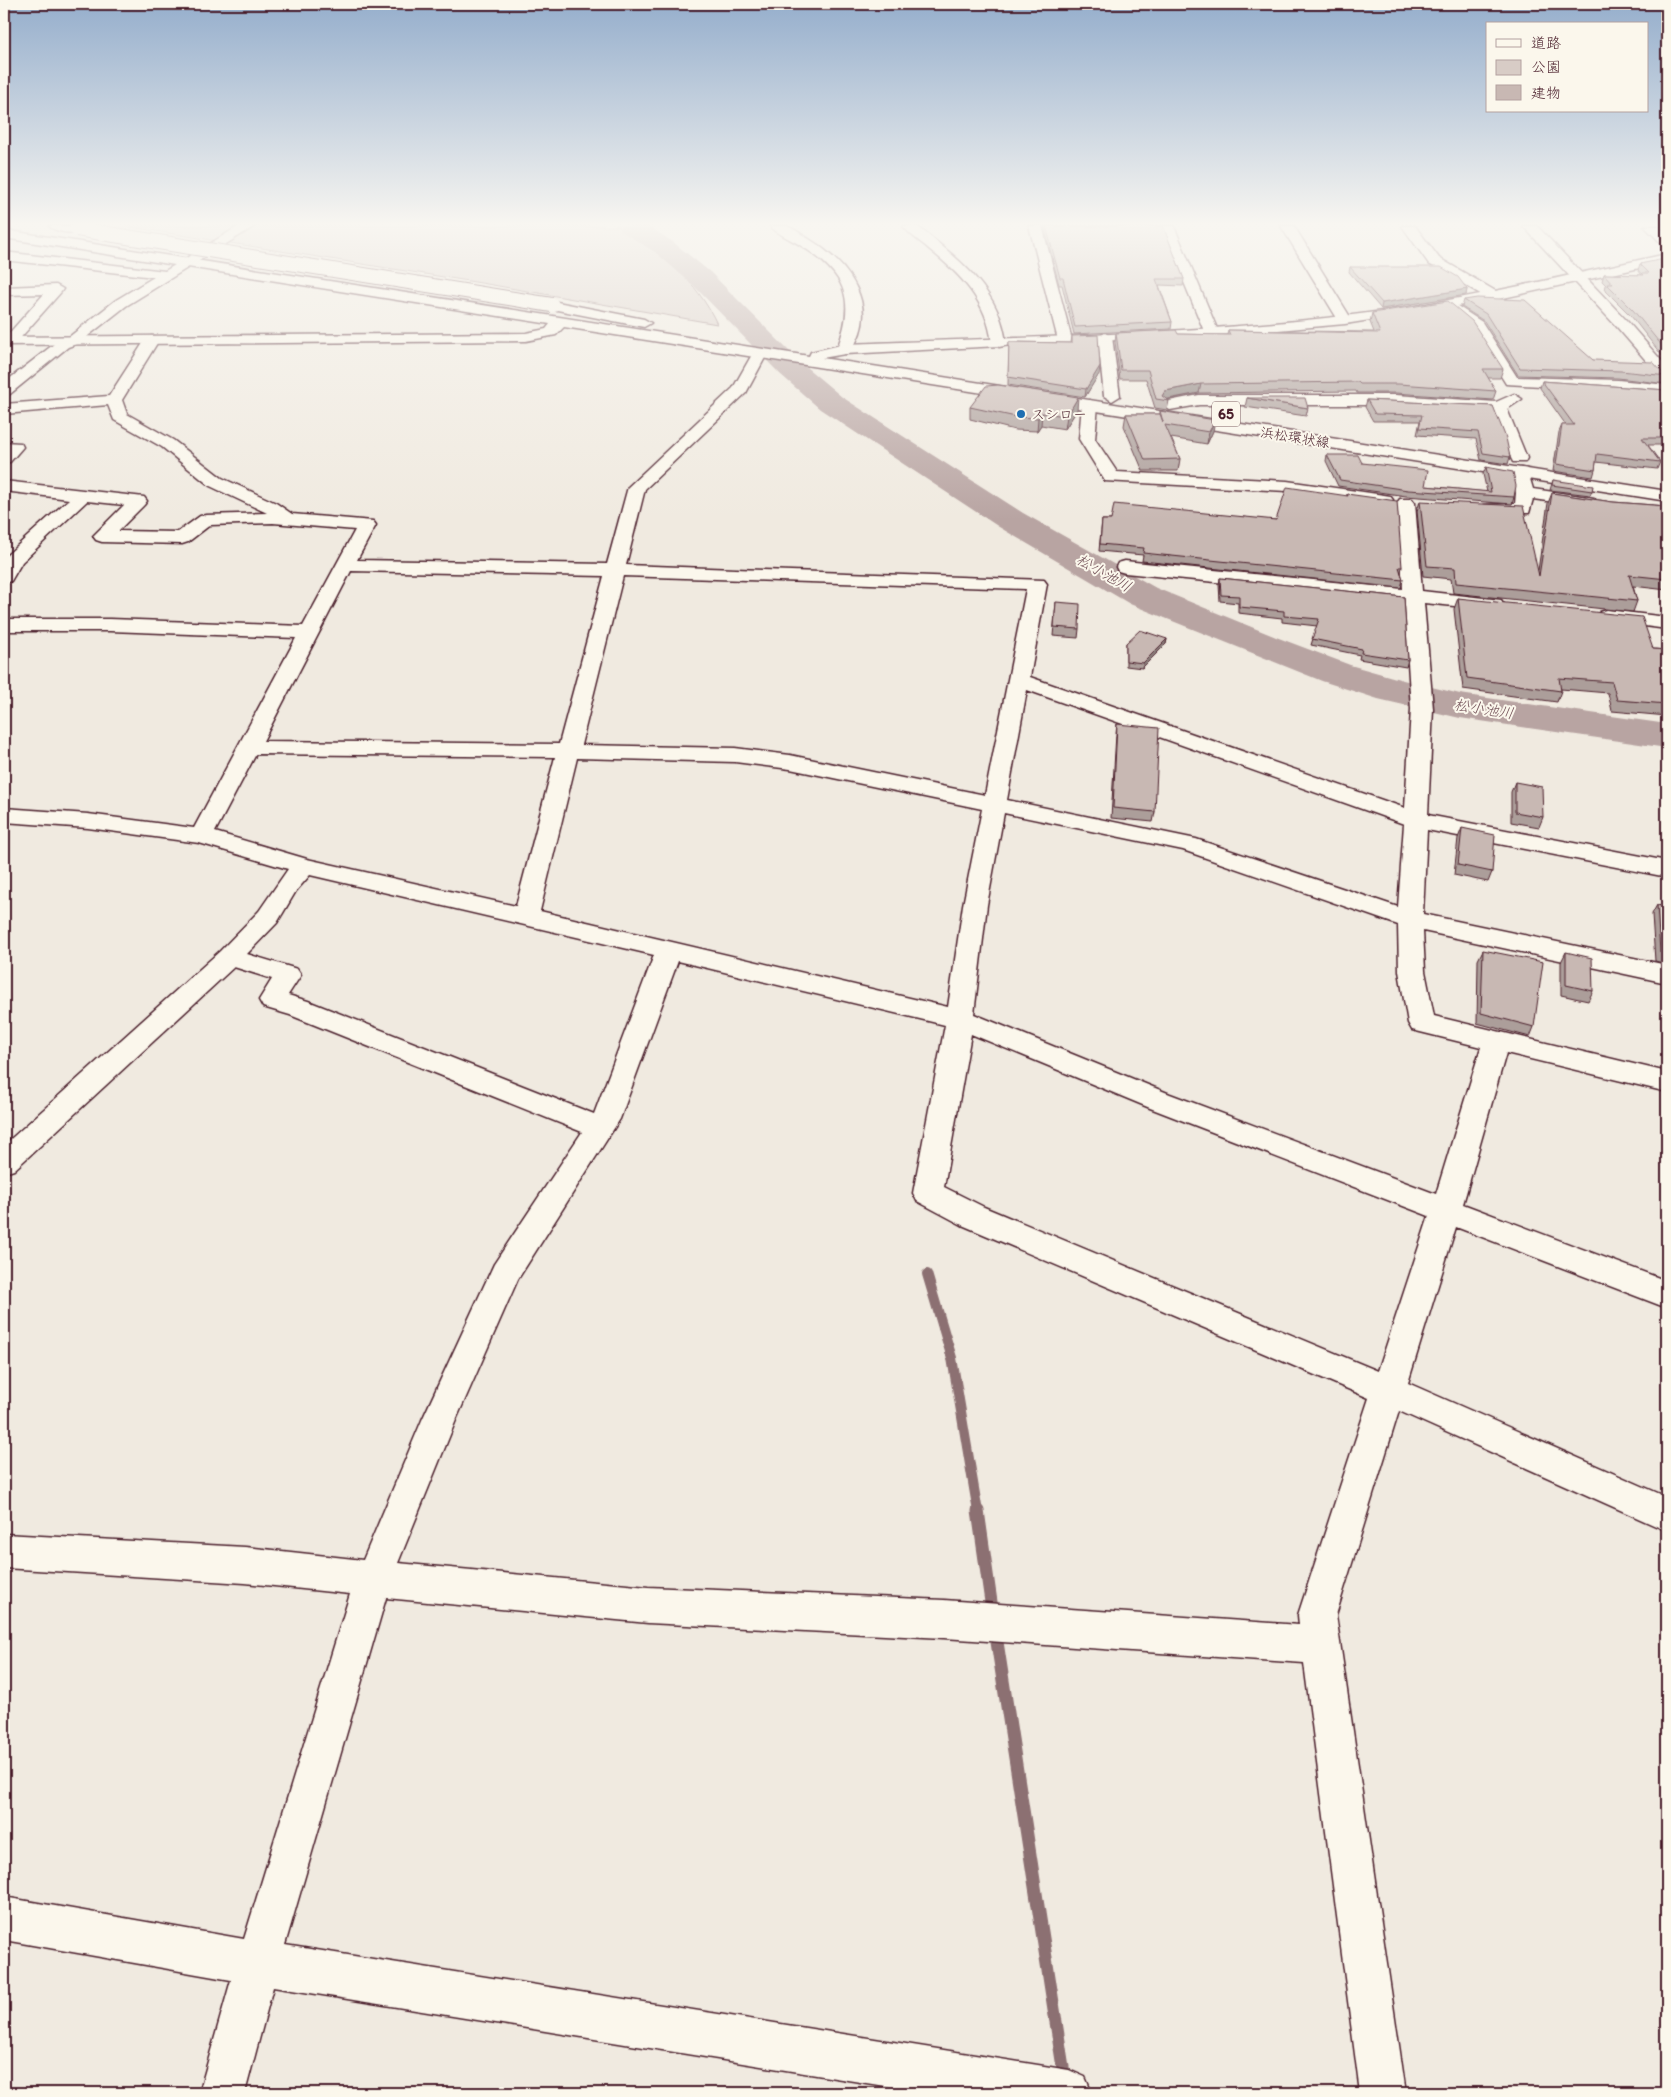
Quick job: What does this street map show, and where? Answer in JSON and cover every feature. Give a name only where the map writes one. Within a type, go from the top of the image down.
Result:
[{"type":"main road","points":[[7,341],[23,324]]},
{"type":"main road","points":[[4,391],[63,344],[74,340],[94,324]]},
{"type":"main road","points":[[7,341],[497,337],[541,335],[551,332],[558,324]]},
{"type":"main road","name":"浜松環状線","points":[[571,324],[1090,405],[1520,466],[1661,479]]},
{"type":"main road","name":"浜松環状線","points":[[649,324],[1170,405],[1520,466],[1667,496]]},
{"type":"main road","points":[[846,349],[855,324]]},
{"type":"main road","points":[[996,324],[999,344]]},
{"type":"main road","points":[[1062,324],[1066,340]]},
{"type":"main road","points":[[1208,324],[1211,331]]},
{"type":"main road","points":[[800,360],[826,352],[846,349],[999,344],[1299,324]]},
{"type":"main road","points":[[1170,405],[1199,400],[1384,400],[1498,407],[1520,396],[1490,343],[1474,324]]},
{"type":"main road","points":[[1622,324],[1667,376]]},
{"type":"main road","points":[[1105,337],[1112,396]]},
{"type":"main road","points":[[114,400],[152,340]]},
{"type":"main road","points":[[526,916],[636,487],[740,390],[762,354]]},
{"type":"main road","points":[[1512,381],[1618,384],[1667,390]]},
{"type":"main road","points":[[4,409],[114,400]]},
{"type":"main road","points":[[114,400],[120,417],[147,430],[175,448],[218,483],[255,498],[277,510],[287,519]]},
{"type":"main road","points":[[1090,405],[1087,438],[1111,477],[1287,486],[1415,504],[1414,597],[1422,699],[1410,920],[1412,971],[1422,1023],[1667,1082]]},
{"type":"main road","points":[[1469,508],[1523,509],[1525,493],[1520,466],[1498,407]]},
{"type":"main road","points":[[4,447],[15,447],[4,458]]},
{"type":"main road","points":[[4,486],[138,501],[102,536],[182,538],[206,520],[287,519],[367,525],[307,632],[201,836]]},
{"type":"main road","points":[[1525,493],[1614,505],[1667,509]]},
{"type":"main road","points":[[4,577],[14,559],[84,494]]},
{"type":"main road","points":[[345,565],[614,570],[1037,584],[975,905],[960,1019],[928,1194],[973,1216],[1390,1390],[1667,1514]]},
{"type":"main road","points":[[1125,567],[1508,606]]},
{"type":"main road","points":[[1585,614],[1667,623]]},
{"type":"main road","points":[[4,624],[110,625],[307,632]]},
{"type":"main road","points":[[1019,680],[1415,820],[1667,869]]},
{"type":"main road","points":[[248,748],[568,751],[735,755],[790,762],[1188,844],[1410,920],[1667,974]]},
{"type":"main road","points":[[4,815],[88,821],[201,836],[304,866],[526,916],[960,1019],[1160,1100],[1667,1295]]},
{"type":"main road","points":[[4,1162],[229,957],[268,917],[287,886],[304,866]]},
{"type":"main road","points":[[222,2093],[258,1963],[373,1579],[439,1420],[505,1273],[606,1119],[669,950]]},
{"type":"main road","points":[[229,957],[288,975],[272,1000],[299,1008],[600,1128]]},
{"type":"main road","points":[[1383,2093],[1317,1615],[1390,1390],[1496,1042]]},
{"type":"main road","points":[[4,1551],[245,1565],[648,1605],[944,1619],[1320,1646]]},
{"type":"main road","points":[[4,1919],[258,1963],[1060,2092]]},
{"type":"building","points":[[1074,324],[1136,324],[1075,327]]},
{"type":"building","points":[[1376,324],[1474,324],[1503,369],[1483,369],[1496,391],[1399,384],[1360,384],[1358,382],[1201,384],[1165,391],[1162,396],[1169,401],[1156,399],[1148,370],[1121,370],[1116,333],[1176,330],[1178,334],[1230,335],[1228,330],[1380,333]]},
{"type":"building","points":[[1492,324],[1552,324],[1593,360],[1653,362],[1667,376],[1621,371],[1520,368]]},
{"type":"building","points":[[1644,324],[1667,324],[1667,352]]},
{"type":"building","points":[[1098,335],[1100,366],[1086,389],[1008,377],[1009,342],[1072,343],[1072,336]]},
{"type":"building","points":[[1542,381],[1667,390],[1667,438],[1642,438],[1660,462],[1597,454],[1595,470],[1556,464],[1562,425],[1574,425]]},
{"type":"building","points":[[998,385],[1078,397],[1067,416],[1042,413],[1038,418],[1016,417],[970,407],[986,386]]},
{"type":"building","points":[[1247,398],[1305,398],[1308,408]]},
{"type":"building","points":[[1367,400],[1493,406],[1506,438],[1510,457],[1483,453],[1478,432],[1419,428],[1422,415],[1375,414]]},
{"type":"building","points":[[1160,411],[1215,420],[1209,432],[1165,425],[1180,459],[1145,460],[1126,414],[1160,414],[1163,422]]},
{"type":"building","points":[[1327,455],[1358,455],[1362,463],[1428,470],[1425,486],[1491,492],[1486,467],[1513,472],[1516,486],[1514,497],[1408,490],[1340,480]]},
{"type":"building","points":[[1553,480],[1593,486],[1592,491],[1552,485]]},
{"type":"building","points":[[1287,487],[1397,501],[1402,567],[1399,567],[1403,580],[1143,553],[1144,548],[1100,544],[1102,520],[1111,520],[1114,504],[1276,520]]},
{"type":"building","points":[[1552,493],[1613,502],[1667,506],[1667,579],[1629,575],[1637,601],[1456,583],[1455,568],[1427,566],[1420,501],[1523,506],[1539,576]]},
{"type":"building","points":[[1220,578],[1404,597],[1408,660],[1361,653],[1362,649],[1312,639],[1319,619],[1284,616],[1284,611],[1239,607],[1239,596],[1221,595]]},
{"type":"building","points":[[1458,598],[1642,617],[1653,649],[1667,650],[1667,704],[1617,700],[1612,682],[1559,678],[1561,691],[1467,678]]},
{"type":"building","points":[[1056,602],[1080,604],[1079,629],[1054,627]]},
{"type":"building","points":[[1140,630],[1167,639],[1143,663],[1126,661],[1126,643]]},
{"type":"building","points":[[1117,724],[1159,728],[1155,812],[1113,808]]},
{"type":"building","points":[[1515,782],[1542,787],[1543,817],[1515,812]]},
{"type":"building","points":[[1462,828],[1495,835],[1492,872],[1458,865]]},
{"type":"building","points":[[1657,905],[1667,907],[1667,953],[1660,952]]},
{"type":"building","points":[[1483,950],[1543,962],[1534,1027],[1481,1013]]},
{"type":"building","points":[[1566,952],[1592,958],[1593,991],[1566,985]]},
{"type":"waterway","name":"松小池川","points":[[746,324],[790,368],[831,403],[1011,520],[1143,596],[1336,673],[1392,690],[1460,706],[1667,736]]},
{"type":"waterway","points":[[927,1274],[952,1358],[978,1512]]},
{"type":"waterway","points":[[978,1511],[992,1609]]},
{"type":"waterway","points":[[997,1642],[1067,2093]]},
{"type":"place","name":"スシロー","points":[[1021,414]]}]
